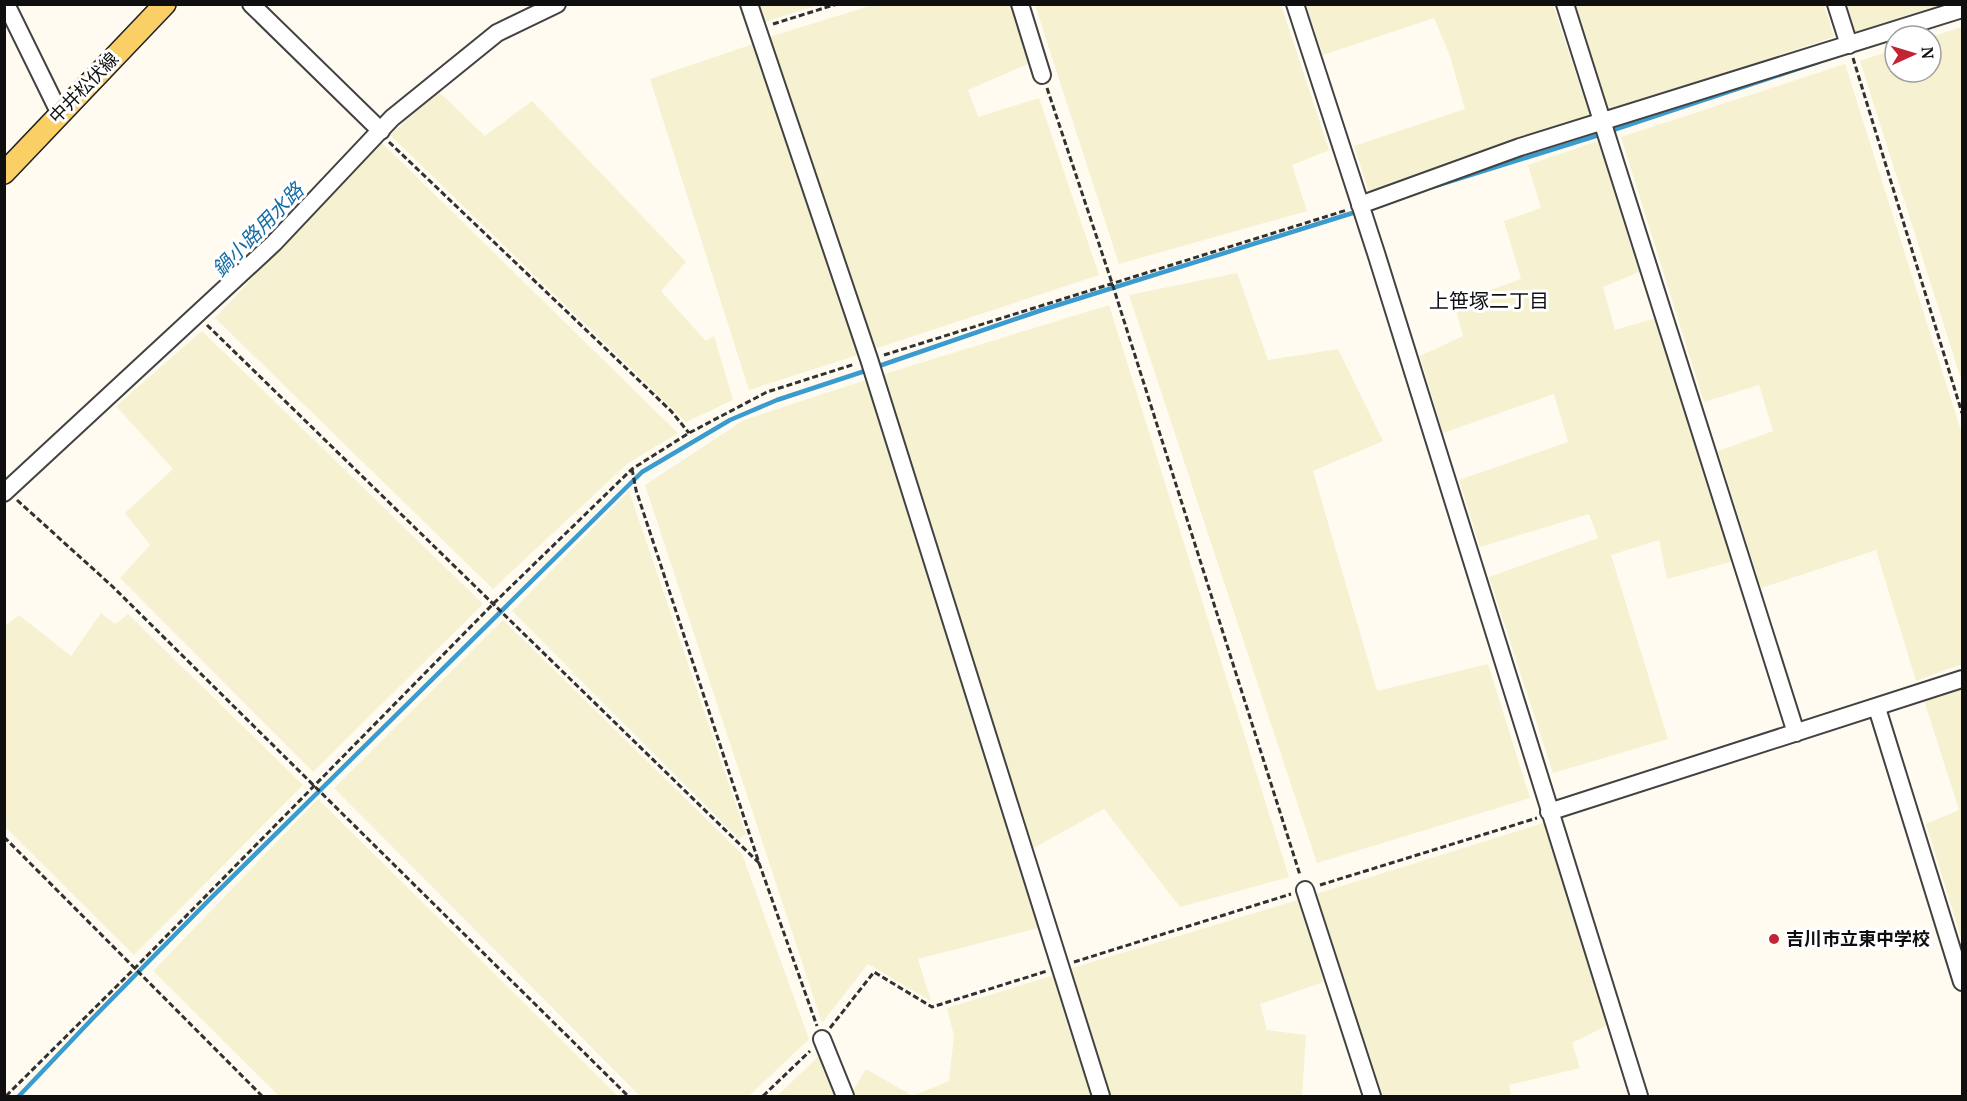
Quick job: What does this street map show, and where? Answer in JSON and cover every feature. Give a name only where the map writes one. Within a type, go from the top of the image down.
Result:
[{"type":"main road","name":"中井松伏線","points":[[4,173],[165,4]]},
{"type":"street","points":[[6,4],[60,114]]},
{"type":"street","points":[[251,4],[381,131]]},
{"type":"street","points":[[5,491],[274,243],[392,118],[497,33],[556,4]]},
{"type":"street","points":[[749,4],[869,359],[1101,1096]]},
{"type":"street","points":[[1020,4],[1042,75]]},
{"type":"street","points":[[1295,4],[1640,1096]]},
{"type":"street","points":[[1565,4],[1796,733]]},
{"type":"street","points":[[1836,4],[1849,45]]},
{"type":"street","points":[[1360,206],[1520,147],[1962,9]]},
{"type":"street","points":[[1550,813],[1962,679]]},
{"type":"street","points":[[1876,708],[1962,982]]},
{"type":"street","points":[[1305,890],[1372,1096]]},
{"type":"street","points":[[822,1039],[845,1096]]},
{"type":"path","points":[[759,30],[837,4]]},
{"type":"path","points":[[1849,45],[1962,413]]},
{"type":"path","points":[[1042,75],[1112,283],[1305,890]]},
{"type":"path","points":[[381,131],[391,145],[671,411],[689,434]]},
{"type":"path","points":[[6,1096],[494,603],[632,469],[689,434],[767,392],[1360,206]]},
{"type":"path","points":[[198,315],[759,863]]},
{"type":"path","points":[[632,469],[636,490],[759,863],[822,1039]]},
{"type":"path","points":[[5,491],[112,586],[628,1096]]},
{"type":"path","points":[[763,1096],[822,1039],[874,972],[932,1007],[1550,813]]},
{"type":"path","points":[[4,837],[262,1096]]},
{"type":"shaded area","points":[[759,4],[818,4],[818,5],[765,22]]},
{"type":"shaded area","points":[[1845,4],[1946,5],[1883,24],[1854,34]]},
{"type":"shaded area","points":[[873,5],[1010,5],[1028,64],[968,90],[978,117],[1039,98],[1099,275],[874,349],[769,37]]},
{"type":"shaded area","points":[[1035,5],[1281,5],[1329,150],[1292,165],[1307,211],[1119,264]]},
{"type":"shaded area","points":[[1306,5],[1553,5],[1591,119],[1369,192],[1354,146],[1465,109],[1450,56],[1434,18],[1323,55]]},
{"type":"shaded area","points":[[1573,5],[1824,5],[1834,37],[1608,111]]},
{"type":"shaded area","points":[[1962,27],[1962,375],[1960,376],[1860,61],[1883,53],[1883,84],[1943,84],[1943,33]]},
{"type":"shaded area","points":[[756,43],[861,354],[749,390],[650,79]]},
{"type":"shaded area","points":[[1845,64],[1962,434],[1962,664],[1916,681],[1876,550],[1761,588],[1718,451],[1773,431],[1759,385],[1704,402],[1621,137]]},
{"type":"shaded area","points":[[438,91],[485,136],[532,101],[686,262],[661,291],[706,341],[714,336],[733,400],[686,422],[390,135]]},
{"type":"shaded area","points":[[380,141],[678,433],[627,464],[493,589],[215,318]]},
{"type":"shaded area","points":[[1598,141],[1639,272],[1603,287],[1615,330],[1656,318],[1734,561],[1667,579],[1659,540],[1611,555],[1668,739],[1553,773],[1489,577],[1598,538],[1589,514],[1480,547],[1459,480],[1568,442],[1554,394],[1443,433],[1420,356],[1463,336],[1454,303],[1521,279],[1504,221],[1541,208],[1528,165]]},
{"type":"shaded area","points":[[1237,273],[1268,360],[1338,349],[1383,441],[1313,471],[1377,691],[1488,664],[1530,798],[1317,863],[1129,295]]},
{"type":"shaded area","points":[[1109,305],[1289,877],[1180,907],[1104,809],[1030,850],[881,375]]},
{"type":"shaded area","points":[[202,331],[483,604],[313,772],[120,578],[150,545],[125,513],[173,469],[116,406]]},
{"type":"shaded area","points":[[866,380],[1038,928],[918,959],[931,1001],[868,964],[822,1023],[645,485],[744,420]]},
{"type":"shaded area","points":[[629,491],[746,834],[739,839],[512,611]]},
{"type":"shaded area","points":[[101,613],[115,624],[128,614],[303,785],[134,955],[5,827],[5,626],[19,615],[71,656]]},
{"type":"shaded area","points":[[503,620],[742,854],[809,1039],[749,1096],[640,1096],[334,788]]},
{"type":"shaded area","points":[[1962,684],[1962,941],[1926,824],[1959,810],[1923,697]]},
{"type":"shaded area","points":[[318,799],[618,1096],[279,1096],[153,971]]},
{"type":"shaded area","points":[[1550,821],[1612,1023],[1572,1043],[1580,1068],[1509,1085],[1511,1096],[1383,1096],[1316,894]]},
{"type":"shaded area","points":[[1301,899],[1324,982],[1260,1004],[1267,1030],[1306,1035],[1302,1096],[1109,1096],[1069,969]]},
{"type":"shaded area","points":[[1058,974],[1097,1096],[913,1096],[949,1081],[954,1036],[947,1008]]},
{"type":"shaded area","points":[[822,1053],[838,1096],[777,1096]]},
{"type":"shaded area","points":[[866,1069],[913,1096],[855,1096],[852,1092]]},
{"type":"waterway","points":[[1610,131],[1818,62]]},
{"type":"waterway","points":[[1435,186],[1602,134]]},
{"type":"waterway","points":[[876,367],[1042,310],[1359,211]]},
{"type":"waterway","points":[[19,1096],[210,899],[642,472],[730,420],[777,400],[868,370]]},
{"type":"place","name":"吉川市立東中学校","points":[[1774,939]]},
{"type":"district","name":"上笹塚二丁目","points":[[1489,301]]},
{"type":"water label","name":"鍋小路用水路","points":[[258,230]]}]
